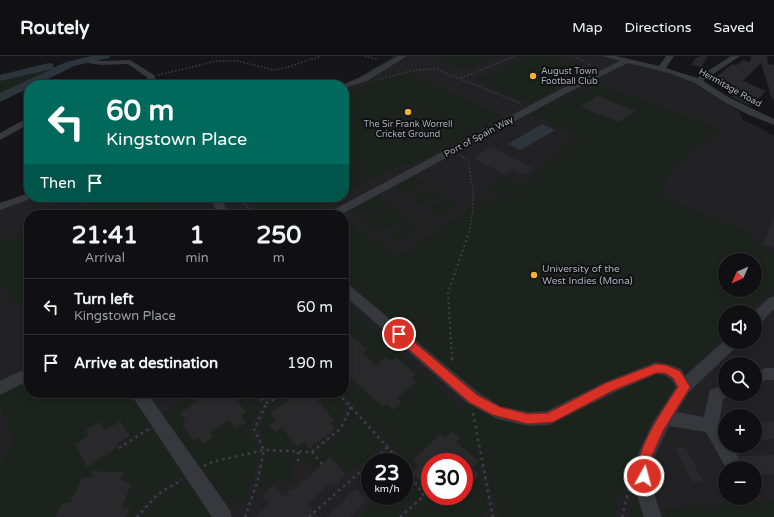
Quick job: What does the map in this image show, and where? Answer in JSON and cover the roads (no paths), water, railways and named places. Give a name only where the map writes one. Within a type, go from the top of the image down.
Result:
[{"type":"street","points":[[349,84],[360,81],[403,56]]},
{"type":"street","name":"Hermitage Road","points":[[606,56],[660,69],[698,81],[727,100],[774,122]]},
{"type":"street","points":[[660,69],[670,56]]},
{"type":"street","points":[[698,81],[736,56]]},
{"type":"street","points":[[90,61],[106,63],[130,62],[152,77],[151,80]]},
{"type":"street","name":"Port of Spain Way","points":[[341,210],[456,150],[564,91],[627,61]]},
{"type":"street","points":[[0,136],[24,123]]},
{"type":"street","points":[[0,207],[24,198]]},
{"type":"street","points":[[349,292],[473,398],[497,412],[528,419],[549,418],[610,387],[656,368],[666,369],[676,374],[684,387]]},
{"type":"street","points":[[762,313],[774,301]]},
{"type":"street","points":[[654,517],[644,490],[643,462],[659,427],[684,387],[725,349]]},
{"type":"street","points":[[762,375],[774,374]]},
{"type":"street","points":[[0,388],[24,376]]},
{"type":"street","points":[[718,394],[716,395],[711,425],[731,461]]},
{"type":"street","points":[[141,398],[223,517]]},
{"type":"street","points":[[665,418],[711,425]]},
{"type":"waterway","points":[[37,80],[70,64],[105,56]]},
{"type":"waterway","points":[[0,78],[49,66]]},
{"type":"waterway","points":[[0,98],[24,86]]},
{"type":"place","name":"August Town Football Club","points":[[533,76]]},
{"type":"place","name":"The Sir Frank Worrell Cricket Ground","points":[[408,112]]},
{"type":"place","name":"University of the West Indies (Mona)","points":[[534,275]]}]
